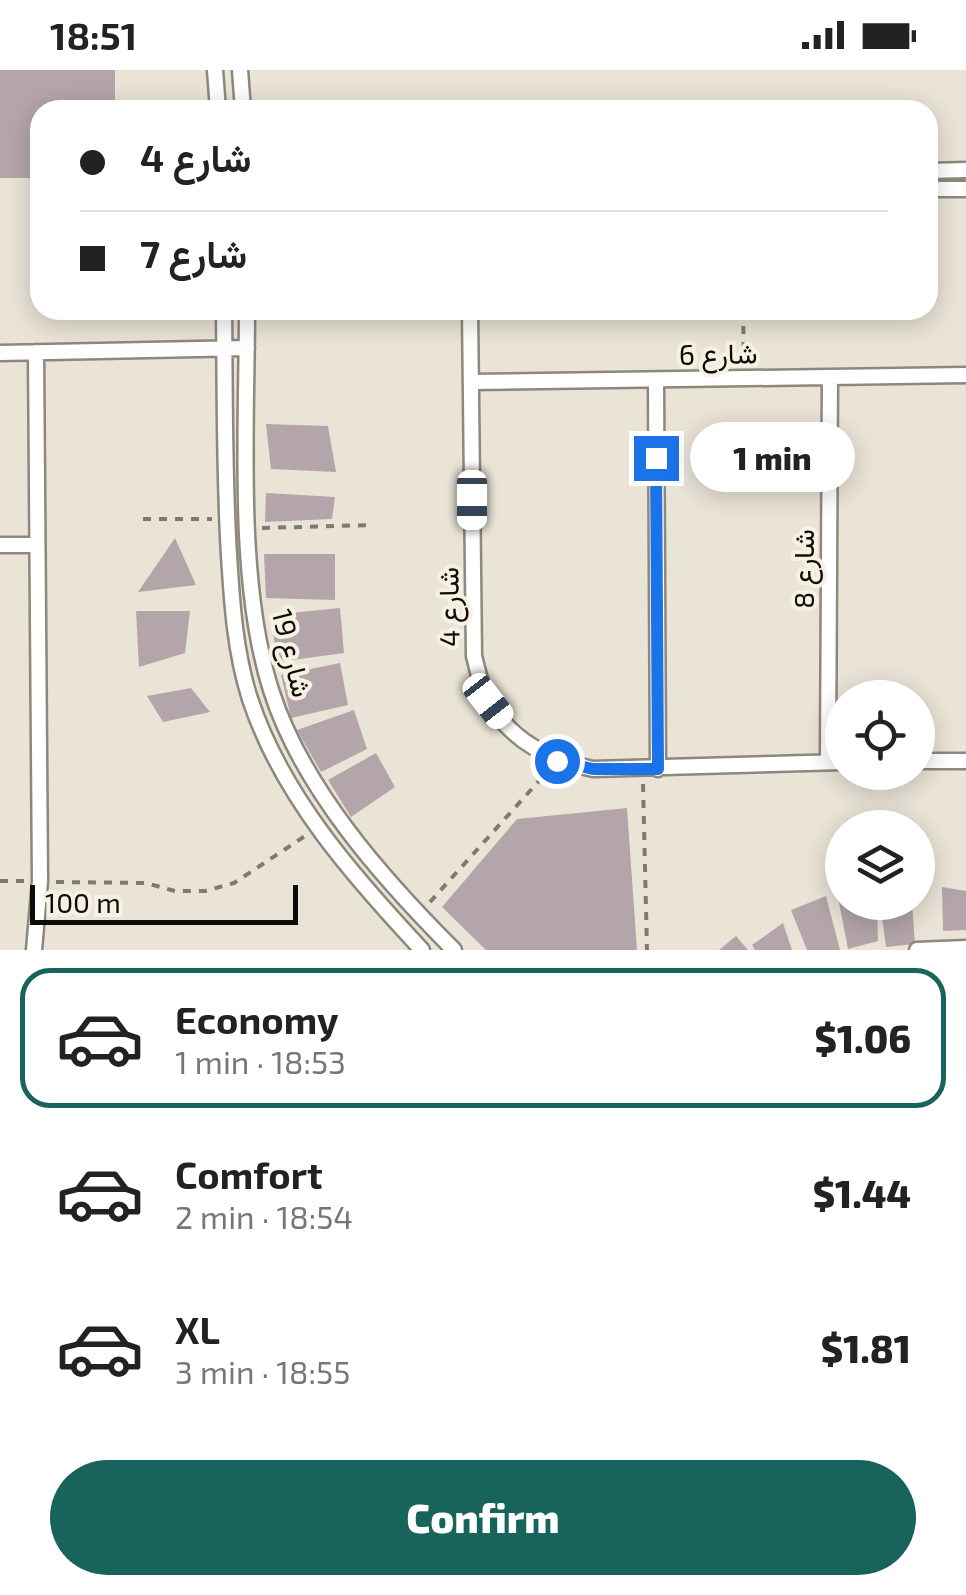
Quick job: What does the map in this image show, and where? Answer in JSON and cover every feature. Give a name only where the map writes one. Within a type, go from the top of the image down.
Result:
[{"type":"street","points":[[214,70],[217,100]]},
{"type":"street","points":[[240,70],[242,100]]},
{"type":"street","points":[[938,170],[966,170]]},
{"type":"street","points":[[938,190],[966,189]]},
{"type":"street","name":"شارع 19","points":[[224,320],[227,519],[237,649],[251,701],[273,750],[317,828],[366,890],[422,950]]},
{"type":"street","name":"شارع 19","points":[[247,320],[248,528],[258,644],[272,694],[293,741],[336,815],[382,875],[447,948]]},
{"type":"street","name":"شارع 4","points":[[470,320],[474,656],[488,701],[517,738],[557,761],[593,769],[825,762]]},
{"type":"street","points":[[0,353],[247,348]]},
{"type":"street","points":[[34,950],[40,881],[36,352]]},
{"type":"street","name":"شارع 6","points":[[471,382],[966,375]]},
{"type":"street","name":"شارع 8","points":[[830,377],[834,680]]},
{"type":"street","points":[[650,769],[656,380]]},
{"type":"street","points":[[0,545],[37,545]]},
{"type":"street","points":[[935,761],[966,761]]},
{"type":"street","points":[[918,950],[966,948]]},
{"type":"path","points":[[743,320],[744,378]]},
{"type":"path","points":[[144,519],[227,519]]},
{"type":"path","points":[[248,528],[372,525]]},
{"type":"path","points":[[419,914],[557,761]]},
{"type":"path","points":[[647,950],[650,769]]},
{"type":"path","points":[[0,881],[146,883],[175,891],[205,891],[234,883],[317,828]]},
{"type":"building","points":[[0,70],[115,70],[115,100],[30,100],[30,178],[0,178]]},
{"type":"building","points":[[266,424],[328,426],[336,472],[271,469]]},
{"type":"building","points":[[266,493],[335,497],[332,519],[265,522]]},
{"type":"building","points":[[175,538],[196,585],[138,592]]},
{"type":"building","points":[[264,554],[335,554],[335,600],[266,598]]},
{"type":"building","points":[[340,608],[344,653],[278,662],[270,615]]},
{"type":"building","points":[[136,611],[190,611],[185,653],[139,667]]},
{"type":"building","points":[[340,663],[348,705],[291,718],[281,675]]},
{"type":"building","points":[[191,688],[210,712],[163,722],[147,696]]},
{"type":"building","points":[[354,710],[367,749],[321,772],[297,730]]},
{"type":"building","points":[[376,753],[395,787],[351,817],[328,780]]},
{"type":"building","points":[[627,808],[637,950],[486,950],[442,907],[517,819]]},
{"type":"building","points":[[942,887],[966,891],[966,930],[943,931]]},
{"type":"building","points":[[825,896],[825,920],[832,920],[840,950],[807,950],[791,910]]},
{"type":"building","points":[[842,920],[877,920],[878,941],[848,949]]},
{"type":"building","points":[[882,920],[913,920],[915,944],[886,947]]},
{"type":"building","points":[[783,923],[792,950],[755,950],[752,945]]},
{"type":"building","points":[[736,936],[748,950],[719,950]]},
{"type":"route","points":[[557,761],[593,769],[658,769],[656,458]]}]
